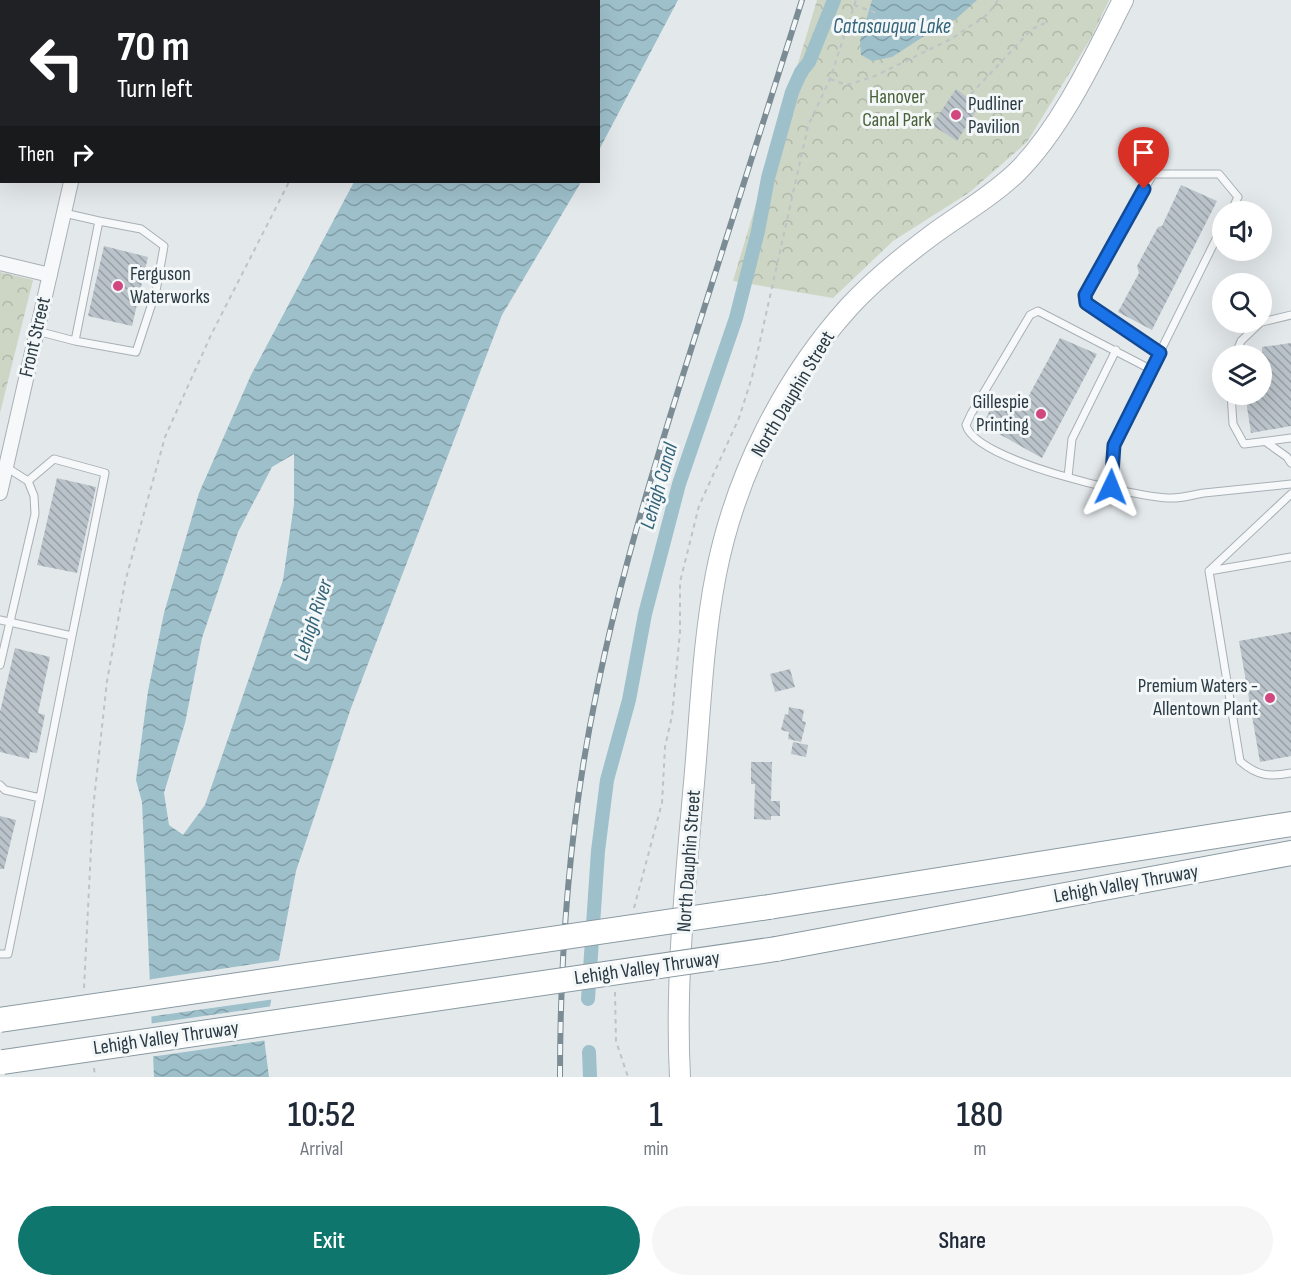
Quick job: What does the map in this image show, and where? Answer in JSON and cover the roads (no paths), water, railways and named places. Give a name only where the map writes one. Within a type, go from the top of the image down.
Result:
[{"type":"highway","name":"Lehigh Valley Thruway","points":[[0,1020],[769,908],[1291,824]]},
{"type":"highway","name":"Lehigh Valley Thruway","points":[[2,1062],[776,949],[1291,853]]},
{"type":"street","name":"North Dauphin Street","points":[[680,1077],[679,1012],[685,884],[711,610],[722,544],[742,482],[774,416],[831,329],[890,268],[998,188],[1033,155],[1052,129],[1123,0]]},
{"type":"street","name":"Front Street","points":[[0,493],[71,183]]},
{"type":"street","points":[[0,263],[50,275]]},
{"type":"lane","points":[[1160,353],[1086,303],[1085,295],[1153,174],[1219,174],[1238,197],[1236,201]]},
{"type":"lane","points":[[37,332],[136,352],[156,291],[164,246],[141,229],[64,213]]},
{"type":"lane","points":[[75,341],[99,221]]},
{"type":"lane","points":[[1111,487],[1114,445],[1212,247]]},
{"type":"lane","points":[[1152,370],[1038,311],[1029,315],[966,425],[967,432],[975,440],[1005,457],[1068,477],[1170,499],[1291,484]]},
{"type":"lane","points":[[1272,319],[1291,315]]},
{"type":"lane","points":[[1239,345],[1249,333]]},
{"type":"lane","points":[[1068,477],[1072,439],[1116,350]]},
{"type":"lane","points":[[1231,405],[1233,424],[1244,444],[1291,438]]},
{"type":"lane","points":[[1266,442],[1287,457],[1291,463]]},
{"type":"lane","points":[[0,954],[8,954],[105,473],[54,459],[28,481]]},
{"type":"lane","points":[[0,665],[35,514],[34,496],[28,481],[6,466]]},
{"type":"lane","points":[[1209,571],[1291,494]]},
{"type":"lane","points":[[1209,571],[1291,557]]},
{"type":"lane","points":[[1209,571],[1240,761],[1250,770],[1269,777],[1291,773]]},
{"type":"lane","points":[[0,620],[72,636]]},
{"type":"lane","points":[[2,789],[40,798]]},
{"type":"water","points":[[600,0],[678,0],[600,148]]},
{"type":"water","name":"Catasauqua Lake","points":[[872,0],[977,0],[956,19],[892,57],[872,61],[861,55],[860,41]]},
{"type":"water","name":"Lehigh River","points":[[353,183],[580,183],[502,315],[351,708],[296,871],[264,1038],[269,1077],[154,1077],[142,802],[136,780],[148,691],[164,613],[199,493],[251,375]],"holes":[[[294,454],[294,504],[283,580],[205,805],[183,835],[169,825],[164,793],[185,723],[202,638],[238,532],[272,467]]]},
{"type":"waterway","name":"Lehigh Canal","points":[[588,999],[598,851],[607,780],[629,700],[645,614],[679,484],[736,318],[758,231],[768,178],[792,92],[801,72],[809,62],[834,0]]},
{"type":"waterway","name":"Lehigh Canal","points":[[589,1052],[590,1077]]},
{"type":"railway","points":[[560,1077],[562,981],[573,837],[587,742],[616,605],[653,472],[802,0]]},
{"type":"place","name":"Pudliner Pavilion","points":[[956,115]]},
{"type":"place","name":"Ferguson Waterworks","points":[[118,286]]},
{"type":"place","name":"Gillespie Printing","points":[[1041,414]]},
{"type":"place","name":"Premium Waters - Allentown Plant","points":[[1270,698]]},
{"type":"park label","name":"Hanover Canal Park","points":[[897,108]]}]
